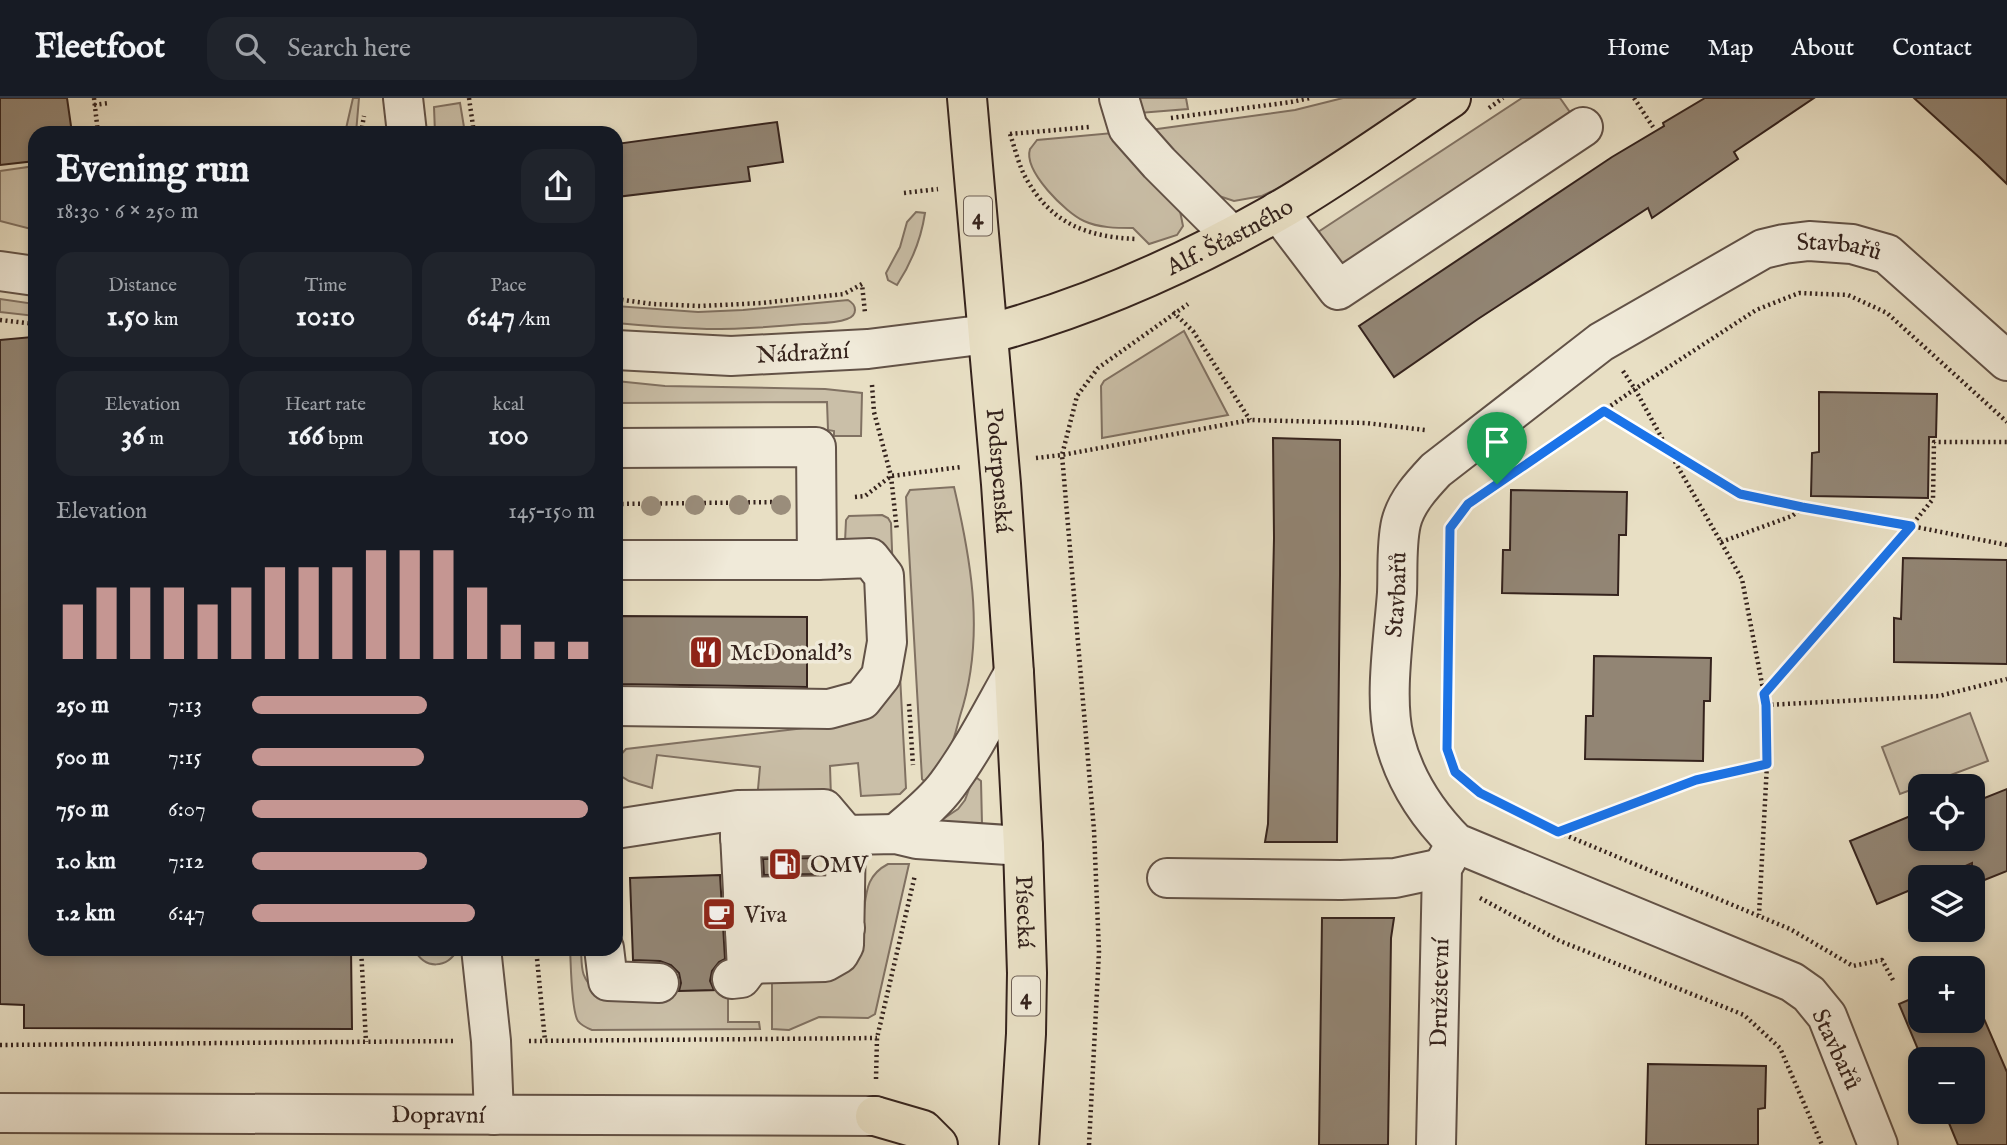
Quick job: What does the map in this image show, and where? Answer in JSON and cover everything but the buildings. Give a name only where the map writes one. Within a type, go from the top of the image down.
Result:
[{"type":"main road","name":"Podsrpenská","points":[[967,98],[1001,484],[1023,846]]},
{"type":"main road","name":"Alf. Šťastného","points":[[988,334],[1078,307],[1157,275],[1278,211],[1451,98]]},
{"type":"main road","name":"Písecká","points":[[1019,1145],[1027,973],[1023,846]]},
{"type":"main road","points":[[875,1116],[923,1130],[938,1145]]},
{"type":"street","points":[[402,98],[406,126]]},
{"type":"street","points":[[1119,98],[1128,128],[1232,236]]},
{"type":"street","points":[[1278,211],[1338,290],[1583,127]]},
{"type":"street","name":"Stavbařů","points":[[1878,1145],[1827,1016],[1800,988],[1780,977],[1449,856],[1436,823],[1412,787],[1394,736],[1390,699],[1401,523],[1414,495],[1436,470],[1601,342],[1763,249],[1809,242],[1852,244],[1887,254],[2007,360]]},
{"type":"street","points":[[0,271],[28,275]]},
{"type":"street","name":"Nádražní","points":[[623,350],[731,356],[868,349],[988,334]]},
{"type":"street","points":[[623,448],[816,447],[817,559]]},
{"type":"street","points":[[623,560],[870,558],[884,576],[887,642],[881,676],[862,699],[829,709],[623,706]]},
{"type":"street","points":[[896,834],[946,786],[1014,673]]},
{"type":"street","points":[[623,828],[739,824],[846,835],[896,834],[917,839],[1023,846]]},
{"type":"street","points":[[739,824],[740,943]]},
{"type":"street","points":[[740,943],[825,962],[839,954],[844,945],[846,835]]},
{"type":"street","points":[[1167,878],[1341,880],[1395,877],[1449,856]]},
{"type":"street","name":"Družstevní","points":[[1436,1145],[1449,856]]},
{"type":"street","points":[[740,943],[845,911]]},
{"type":"street","points":[[482,956],[491,1041],[494,1115]]},
{"type":"street","points":[[605,956],[608,981],[659,983]]},
{"type":"street","name":"Dopravní","points":[[0,1113],[192,1130],[494,1115],[875,1116]]},
{"type":"path","points":[[94,98],[97,126]]},
{"type":"path","points":[[469,98],[473,126]]},
{"type":"path","points":[[1634,98],[1653,127]]},
{"type":"path","points":[[94,105],[109,103]]},
{"type":"path","points":[[1009,122],[1010,134],[1026,179],[1046,205],[1069,224],[1095,235],[1135,238]]},
{"type":"path","points":[[623,300],[701,306],[762,303],[844,294],[862,284]]},
{"type":"path","points":[[1893,980],[1882,960],[1853,966],[1790,929],[1558,832],[1480,793],[1455,772],[1447,749],[1450,528],[1468,504],[1635,389],[1756,310],[1799,293],[1848,295],[1887,313],[2007,422]]},
{"type":"path","points":[[1089,1145],[1099,952],[1097,898],[1093,816],[1062,455],[1077,396],[1098,368],[1174,314],[1193,331],[1250,420]]},
{"type":"path","points":[[0,320],[28,323]]},
{"type":"path","points":[[1601,342],[1635,389],[1742,579],[1766,705],[1767,764],[1759,915]]},
{"type":"path","points":[[623,504],[817,501],[865,496],[891,476],[873,401]]},
{"type":"path","points":[[1604,411],[1740,494],[2007,545]]},
{"type":"path","points":[[1062,455],[1250,420],[1366,423],[1453,433],[1497,484]]},
{"type":"path","points":[[1764,694],[1933,499],[1934,442],[2007,442]]},
{"type":"path","points":[[1721,541],[1792,516],[1802,507]]},
{"type":"path","points":[[1766,705],[1940,696],[2007,680]]},
{"type":"path","points":[[1558,832],[1696,780],[1767,764]]},
{"type":"path","points":[[1449,856],[1481,898],[1560,941],[1744,1015],[1780,1048],[1822,1145]]},
{"type":"path","points":[[361,956],[366,1042]]},
{"type":"path","points":[[537,956],[545,1041]]},
{"type":"path","points":[[0,1045],[877,1038]]},
{"type":"shaded area","points":[[353,98],[359,98],[357,126],[347,126]]},
{"type":"shaded area","points":[[1126,98],[1186,98],[1188,109],[1139,113]]},
{"type":"shaded area","points":[[1343,98],[1419,98],[1299,178],[1262,196],[1234,201],[1216,195],[1150,130],[1295,110]]},
{"type":"shaded area","points":[[1522,98],[1560,98],[1574,118],[1338,274],[1312,236]]},
{"type":"shaded area","points":[[460,103],[464,126],[435,126],[434,107]]},
{"type":"shaded area","points":[[1113,133],[1180,211],[1183,226],[1177,235],[1149,244],[1133,228],[1114,228],[1084,221],[1057,201],[1033,168],[1030,149],[1037,140]]},
{"type":"shaded area","points":[[28,167],[28,228],[0,221],[0,171]]},
{"type":"shaded area","points":[[916,212],[925,213],[921,232],[897,285],[888,280],[886,273],[900,247],[907,222]]},
{"type":"shaded area","points":[[0,299],[28,303],[28,315],[0,312]]},
{"type":"shaded area","points":[[848,300],[855,307],[855,313],[847,319],[831,323],[756,328],[707,329],[623,324],[623,307],[698,312]]},
{"type":"shaded area","points":[[1184,331],[1228,415],[1102,438],[1101,386],[1104,381]]},
{"type":"shaded area","points":[[623,382],[665,386],[825,389],[862,393],[861,436],[834,436],[834,431],[828,430],[827,402],[623,403]]},
{"type":"shaded area","points":[[954,487],[970,573],[974,630],[972,659],[968,687],[953,740],[927,784],[922,779],[906,497],[910,490]]},
{"type":"shaded area","points":[[882,515],[891,523],[893,576],[845,542],[846,520],[849,516]]},
{"type":"shaded area","points":[[900,675],[906,788],[900,794],[861,796],[858,763],[830,766],[831,798],[757,800],[760,767],[657,755],[652,788],[623,777],[623,752],[626,749],[856,722],[880,706]]},
{"type":"shaded area","points":[[1970,713],[1988,761],[1953,774],[1908,774],[1908,791],[1900,794],[1882,747]]},
{"type":"shaded area","points":[[977,778],[981,781],[982,824],[937,823],[958,809],[965,800],[972,781]]},
{"type":"shaded area","points":[[888,864],[909,864],[875,1014],[868,1018],[819,1017],[789,1030],[772,1029],[772,980],[862,923],[870,882],[880,869]]},
{"type":"shaded area","points":[[419,956],[453,956],[442,963],[430,964]]},
{"type":"shaded area","points":[[570,956],[581,956],[584,977],[596,991],[728,990],[728,1022],[759,1022],[760,1029],[592,1030],[579,1022],[573,998]]},
{"type":"place","name":"McDonald's","points":[[706,652]]},
{"type":"place","name":"OMV","points":[[785,864]]},
{"type":"place","name":"Viva","points":[[719,914]]},
{"type":"route","points":[[1604,411],[1740,494],[1911,526],[1764,694],[1767,764],[1696,780],[1558,832],[1480,793],[1455,772],[1447,749],[1450,528],[1468,504],[1497,484],[1604,411]]}]
